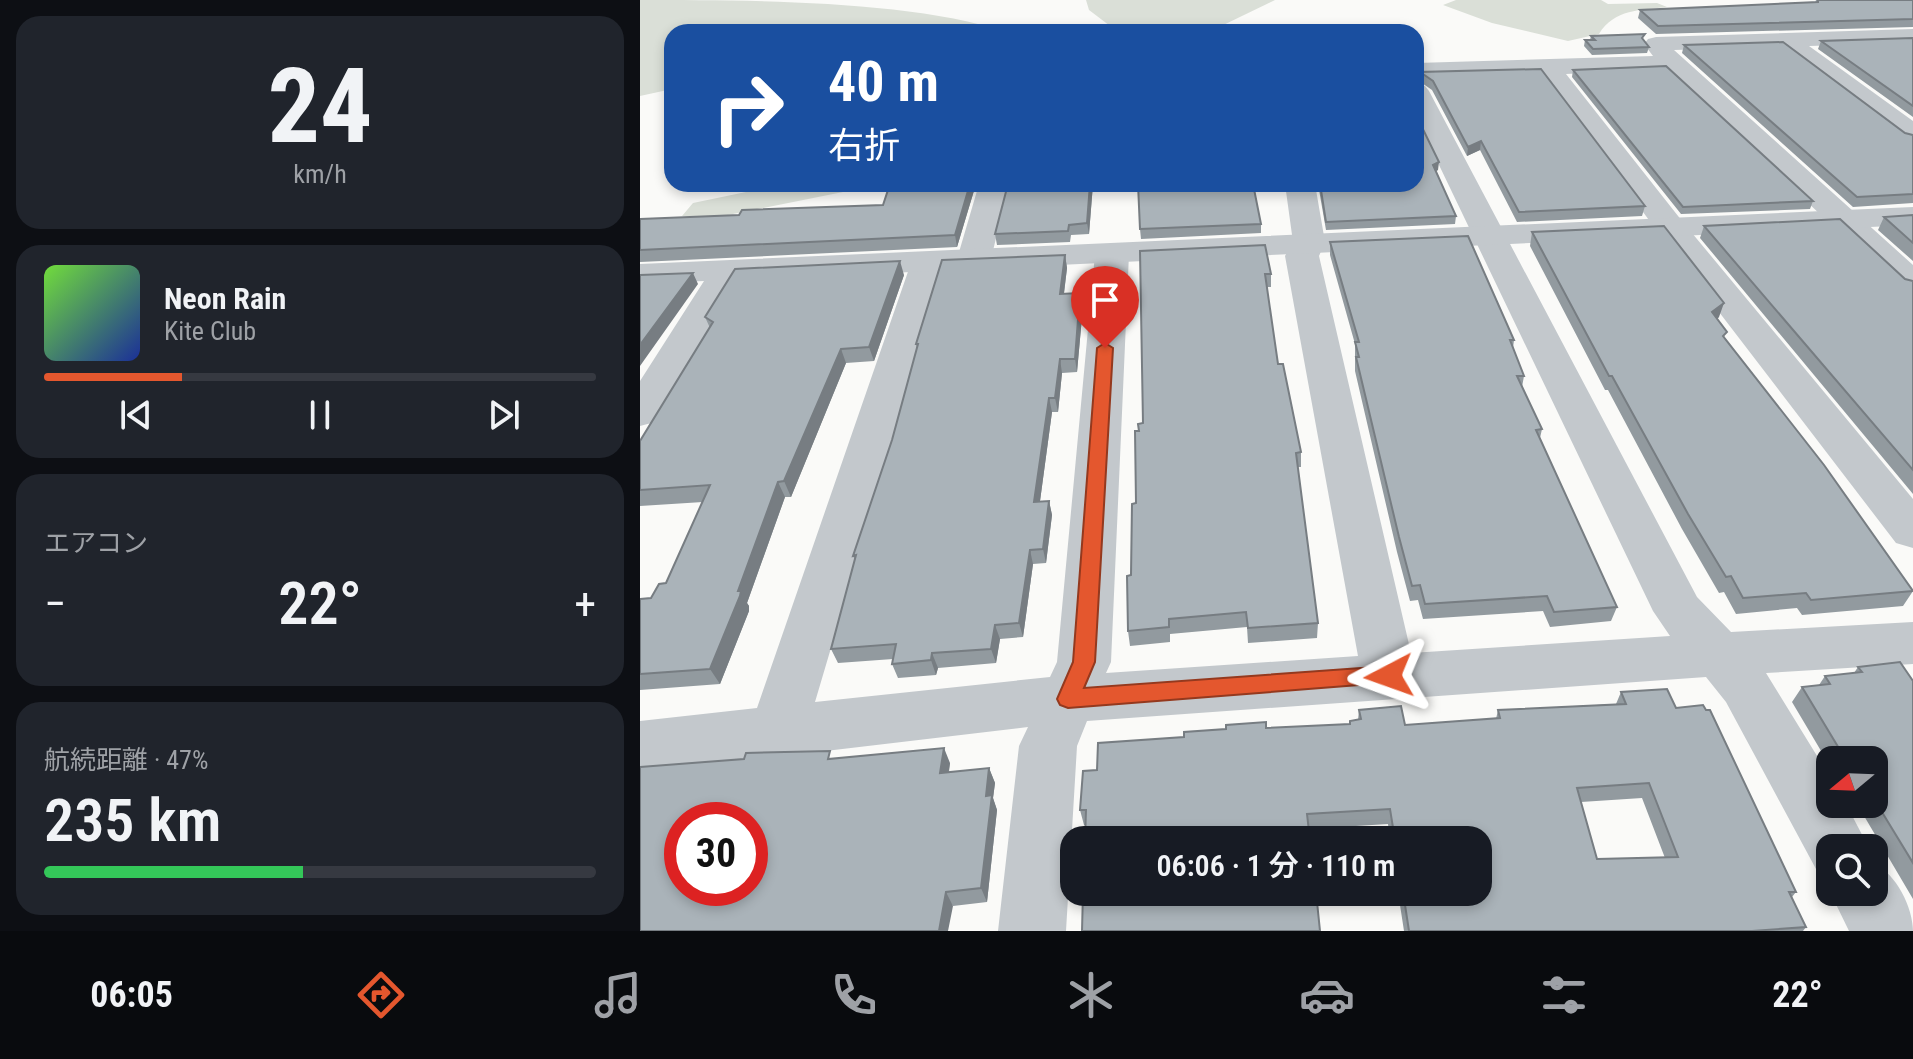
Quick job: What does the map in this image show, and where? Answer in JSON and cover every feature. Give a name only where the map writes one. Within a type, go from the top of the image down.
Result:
[{"type":"street","points":[[1910,38],[1656,44],[1671,62],[1913,283]]},
{"type":"street","points":[[1786,40],[1913,134]]},
{"type":"street","points":[[1424,70],[1671,62]]},
{"type":"street","points":[[1548,67],[1671,228],[1913,531]]},
{"type":"street","points":[[1424,107],[1679,611],[1745,686],[1830,834]]},
{"type":"street","points":[[778,731],[951,261],[990,192]]},
{"type":"street","points":[[1301,192],[1309,242],[1302,256],[1389,676]]},
{"type":"street","points":[[640,274],[1913,216]]},
{"type":"street","points":[[1032,931],[1048,746],[1084,662],[1112,254]]},
{"type":"street","points":[[640,413],[728,270]]},
{"type":"street","points":[[640,747],[1068,699],[1913,643]]},
{"type":"street","points":[[1871,906],[1885,931]]},
{"type":"shaded area","points":[[640,0],[827,4],[924,14],[978,24],[664,24],[664,91],[640,96]]},
{"type":"shaded area","points":[[1086,0],[1275,0],[1225,24],[1107,24],[1089,10]]},
{"type":"shaded area","points":[[1456,0],[1601,0],[1608,4],[1657,3],[1667,7],[1620,15],[1599,34],[1568,41],[1492,23],[1443,5]]},
{"type":"shaded area","points":[[746,192],[843,192],[713,218],[682,216],[693,203]]},
{"type":"building","points":[[1913,0],[1913,19],[1658,26],[1640,10],[1818,2]]},
{"type":"building","points":[[1645,34],[1642,38],[1649,47],[1593,49],[1585,40],[1595,40],[1591,36]]},
{"type":"building","points":[[1913,38],[1913,106],[1821,41]]},
{"type":"building","points":[[1783,42],[1905,133],[1913,135],[1913,194],[1857,197],[1684,45]]},
{"type":"building","points":[[1666,66],[1813,201],[1683,207],[1573,70]]},
{"type":"building","points":[[1541,69],[1645,206],[1519,212],[1481,141],[1468,147],[1433,81],[1424,72]]},
{"type":"building","points":[[1424,131],[1439,162],[1433,165],[1456,216],[1326,222],[1321,192],[1424,192]]},
{"type":"building","points":[[887,192],[968,192],[955,235],[640,250],[640,219],[739,215],[742,210],[883,205]]},
{"type":"building","points":[[1006,192],[1089,192],[1087,223],[1069,225],[1068,231],[995,234]]},
{"type":"building","points":[[1138,192],[1255,192],[1261,224],[1140,229]]},
{"type":"building","points":[[1913,215],[1913,243],[1884,217]]},
{"type":"building","points":[[1840,219],[1905,279],[1913,281],[1913,470],[1704,226]]},
{"type":"building","points":[[1664,226],[1724,303],[1712,312],[1727,332],[1723,336],[1824,465],[1913,591],[1811,600],[1806,593],[1743,598],[1731,576],[1726,577],[1612,376],[1609,376],[1532,232]]},
{"type":"building","points":[[1468,236],[1514,340],[1510,340],[1524,376],[1517,376],[1542,429],[1536,430],[1617,607],[1554,612],[1547,596],[1425,604],[1420,585],[1412,586],[1356,357],[1359,357],[1355,342],[1359,342],[1330,242]]},
{"type":"building","points":[[1265,245],[1271,274],[1265,274],[1278,364],[1283,364],[1301,452],[1296,453],[1318,623],[1248,628],[1246,612],[1169,619],[1169,627],[1128,631],[1127,576],[1131,575],[1132,504],[1136,503],[1135,431],[1139,431],[1138,424],[1143,423],[1140,251]]},
{"type":"building","points":[[1065,255],[1060,294],[1080,293],[1075,359],[1060,359],[1055,398],[1049,398],[1034,502],[1049,501],[1043,549],[1030,550],[1019,623],[995,625],[991,649],[932,653],[931,660],[892,664],[896,644],[831,649],[856,555],[853,556],[892,440],[916,344],[942,260]]},
{"type":"building","points":[[900,261],[869,347],[841,349],[784,481],[778,482],[738,591],[741,591],[740,596],[710,669],[640,674],[640,599],[651,598],[659,584],[666,583],[710,485],[640,490],[640,441],[713,322],[705,317],[735,269]]},
{"type":"building","points":[[693,273],[640,345],[640,275]]},
{"type":"building","points":[[1900,662],[1913,681],[1913,863],[1886,818],[1888,818],[1888,746],[1838,746],[1802,687],[1830,684],[1825,676],[1862,672],[1858,667]]},
{"type":"building","points":[[1667,689],[1676,708],[1703,705],[1710,710],[1796,892],[1789,892],[1806,927],[1752,931],[1409,931],[1405,906],[1492,906],[1492,826],[1393,826],[1390,809],[1307,814],[1308,826],[1085,826],[1086,810],[1080,810],[1083,771],[1097,770],[1098,743],[1184,737],[1184,732],[1226,729],[1226,725],[1266,722],[1266,728],[1350,724],[1350,721],[1361,719],[1359,710],[1401,706],[1405,725],[1500,718],[1498,710],[1626,704],[1621,692]],"holes":[[[1649,783],[1678,857],[1597,859],[1577,788]]]},
{"type":"building","points":[[944,748],[940,773],[989,768],[986,796],[992,795],[981,888],[946,892],[939,931],[640,931],[640,767],[744,759],[746,753],[830,751],[828,759]]},
{"type":"building","points":[[1083,906],[1317,906],[1320,931],[1082,931]]},
{"type":"route","points":[[1105,348],[1084,662],[1068,699],[1389,676]]}]
